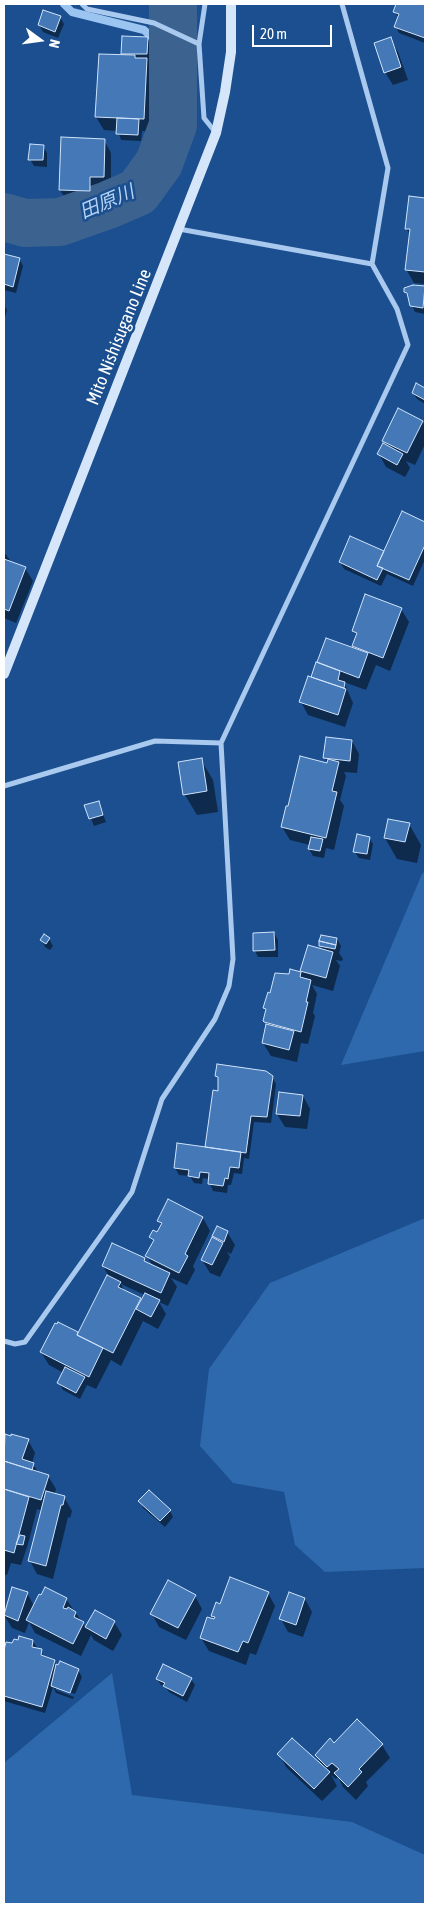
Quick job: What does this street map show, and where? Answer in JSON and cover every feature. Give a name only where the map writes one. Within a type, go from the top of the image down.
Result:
[{"type":"main road","name":"Mito Nishisugano Line","points":[[4,674],[216,133],[231,52],[231,4]]},
{"type":"street","points":[[82,4],[87,9],[154,23],[199,44]]},
{"type":"street","points":[[205,4],[199,44],[204,118],[216,133]]},
{"type":"street","points":[[4,1341],[15,1344],[25,1342],[132,1192],[162,1099],[215,1018],[229,986],[233,959],[221,743],[408,345],[397,309],[372,264],[388,168],[342,4]]},
{"type":"street","points":[[179,229],[372,264]]},
{"type":"street","points":[[4,786],[155,741],[221,743]]},
{"type":"shaded area","points":[[425,871],[425,1051],[341,1065],[422,874]]},
{"type":"shaded area","points":[[425,1218],[425,1568],[325,1572],[295,1545],[284,1492],[233,1483],[200,1446],[209,1369],[270,1283]]},
{"type":"shaded area","points":[[112,1673],[132,1795],[352,1822],[425,1855],[425,1904],[4,1904],[4,1763]]},
{"type":"building","points":[[396,4],[425,4],[425,38],[394,27],[399,14],[393,12]]},
{"type":"building","points":[[43,10],[61,16],[55,32],[38,25]]},
{"type":"building","points":[[122,36],[148,37],[147,54],[121,54]]},
{"type":"building","points":[[391,37],[401,67],[384,73],[374,43]]},
{"type":"building","points":[[99,54],[135,55],[135,58],[147,58],[144,119],[95,117]]},
{"type":"building","points":[[117,118],[139,119],[138,135],[116,134]]},
{"type":"building","points":[[61,137],[105,139],[104,177],[90,177],[90,191],[59,190]]},
{"type":"building","points":[[30,144],[44,145],[43,160],[28,160]]},
{"type":"building","points":[[409,196],[425,198],[425,272],[405,270],[410,229],[405,229]]},
{"type":"building","points":[[4,254],[20,258],[13,287],[4,284]]},
{"type":"building","points":[[413,285],[425,286],[423,308],[410,306],[404,288]]},
{"type":"building","points":[[416,383],[425,388],[425,400],[412,393]]},
{"type":"building","points":[[398,408],[423,421],[407,453],[382,441]]},
{"type":"building","points":[[383,443],[403,454],[397,465],[377,454]]},
{"type":"building","points":[[402,511],[425,522],[425,545],[409,580],[377,566]]},
{"type":"building","points":[[350,536],[384,551],[377,566],[383,568],[377,580],[339,562]]},
{"type":"building","points":[[4,559],[26,567],[9,611],[4,609]]},
{"type":"building","points":[[365,594],[402,608],[383,658],[352,646],[357,633],[352,631]]},
{"type":"building","points":[[326,638],[368,653],[359,678],[317,662]]},
{"type":"building","points":[[316,662],[340,671],[338,680],[345,682],[344,688],[311,677]]},
{"type":"building","points":[[308,676],[346,689],[338,715],[299,702]]},
{"type":"building","points":[[326,737],[352,740],[350,761],[323,758]]},
{"type":"building","points":[[300,756],[327,763],[328,759],[339,762],[332,791],[337,792],[326,838],[281,827]]},
{"type":"building","points":[[202,758],[207,791],[183,795],[178,762]]},
{"type":"building","points":[[99,801],[103,815],[89,819],[84,805]]},
{"type":"building","points":[[388,819],[410,823],[405,842],[384,838]]},
{"type":"building","points":[[357,834],[370,837],[367,854],[353,852]]},
{"type":"building","points":[[311,837],[323,839],[320,851],[308,849]]},
{"type":"building","points":[[274,932],[275,950],[253,951],[253,933]]},
{"type":"building","points":[[44,934],[50,938],[46,944],[40,940]]},
{"type":"building","points":[[321,935],[337,938],[336,945],[319,941]]},
{"type":"building","points":[[319,941],[336,945],[335,949],[319,946]]},
{"type":"building","points":[[308,945],[333,952],[326,978],[300,971]]},
{"type":"building","points":[[290,969],[301,972],[300,977],[311,980],[301,1032],[263,1021],[266,1009],[263,1008],[268,992],[270,993],[275,973],[289,974]]},
{"type":"building","points":[[266,1024],[294,1031],[289,1050],[262,1043]]},
{"type":"building","points":[[217,1064],[266,1071],[273,1076],[267,1117],[251,1116],[246,1153],[205,1147],[213,1090],[218,1091],[218,1077],[215,1076]]},
{"type":"building","points":[[279,1092],[303,1095],[300,1116],[276,1114]]},
{"type":"building","points":[[177,1143],[241,1152],[239,1168],[230,1167],[228,1179],[225,1178],[223,1186],[208,1184],[209,1173],[200,1172],[199,1178],[188,1176],[189,1170],[174,1168]]},
{"type":"building","points":[[168,1199],[203,1217],[185,1254],[188,1256],[179,1273],[145,1256],[154,1240],[149,1237],[153,1230],[157,1232],[162,1223],[157,1221]]},
{"type":"building","points":[[217,1226],[228,1231],[224,1242],[212,1236]]},
{"type":"building","points":[[212,1237],[223,1243],[212,1265],[201,1260]]},
{"type":"building","points":[[112,1243],[145,1258],[144,1261],[170,1273],[161,1293],[102,1266]]},
{"type":"building","points":[[107,1275],[121,1282],[118,1287],[141,1298],[113,1353],[77,1335]]},
{"type":"building","points":[[145,1293],[160,1300],[151,1317],[136,1309]]},
{"type":"building","points":[[58,1322],[78,1332],[77,1335],[103,1348],[89,1377],[40,1352],[55,1323],[57,1324]]},
{"type":"building","points":[[65,1367],[85,1377],[76,1393],[57,1383]]},
{"type":"building","points":[[5,1434],[29,1439],[22,1459],[34,1463],[32,1470],[4,1461]]},
{"type":"building","points":[[4,1461],[49,1475],[41,1500],[4,1489]]},
{"type":"building","points":[[4,1489],[29,1497],[14,1553],[4,1550]]},
{"type":"building","points":[[149,1490],[171,1510],[160,1521],[138,1501]]},
{"type":"building","points":[[46,1491],[65,1496],[63,1505],[61,1505],[46,1566],[28,1561]]},
{"type":"building","points":[[20,1535],[25,1536],[23,1545],[16,1544]]},
{"type":"building","points":[[230,1577],[269,1592],[248,1643],[243,1641],[238,1652],[200,1638],[207,1617],[214,1619],[215,1617],[211,1616],[216,1602],[220,1604]]},
{"type":"building","points":[[168,1580],[196,1595],[178,1628],[150,1614]]},
{"type":"building","points":[[12,1587],[28,1592],[18,1621],[4,1615]]},
{"type":"building","points":[[45,1587],[67,1598],[63,1608],[67,1609],[68,1607],[76,1612],[74,1617],[84,1622],[73,1644],[26,1620],[39,1594],[41,1595]]},
{"type":"building","points":[[289,1592],[305,1598],[296,1625],[279,1619]]},
{"type":"building","points":[[95,1610],[115,1621],[106,1639],[85,1627]]},
{"type":"building","points":[[19,1636],[33,1640],[32,1647],[42,1649],[41,1655],[55,1660],[42,1707],[4,1696],[4,1650],[6,1642],[12,1643],[14,1639],[18,1640]]},
{"type":"building","points":[[60,1661],[79,1669],[70,1693],[51,1686],[56,1664],[58,1665]]},
{"type":"building","points":[[163,1664],[192,1678],[183,1696],[163,1686],[165,1683],[156,1679]]},
{"type":"building","points":[[357,1719],[383,1744],[359,1769],[362,1772],[348,1787],[334,1773],[339,1769],[332,1763],[327,1767],[315,1755],[330,1738],[334,1743]]},
{"type":"building","points":[[292,1738],[330,1772],[314,1789],[277,1754]]},
{"type":"waterway","points":[[64,4],[72,12],[144,30],[173,56]]},
{"type":"waterway","name":"田原川","points":[[4,217],[25,223],[60,222],[138,192],[159,163],[173,125],[173,4]]}]
